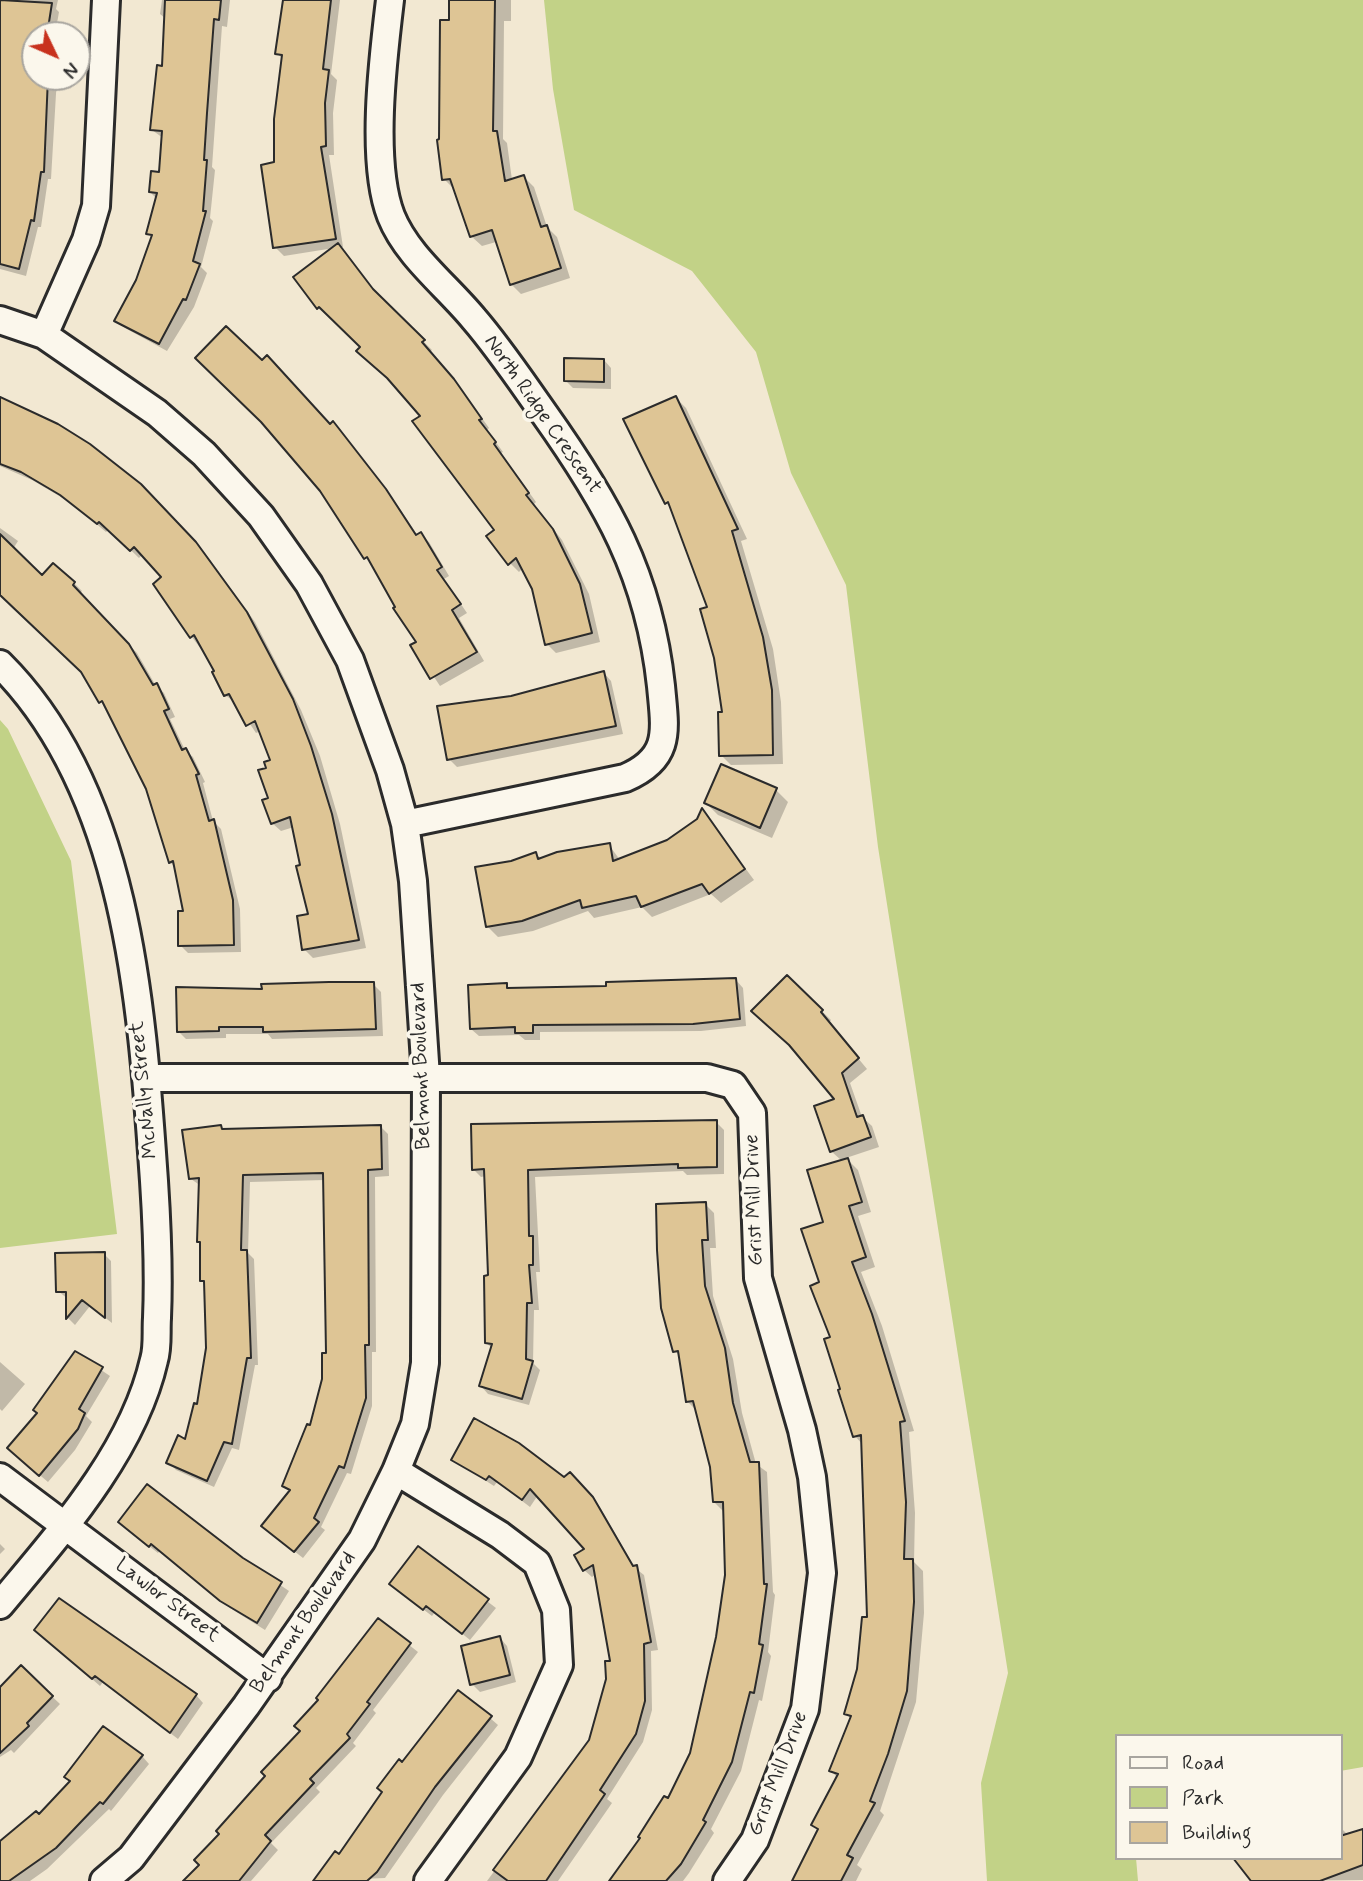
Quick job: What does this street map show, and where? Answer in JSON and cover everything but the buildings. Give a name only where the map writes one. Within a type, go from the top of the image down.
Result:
[{"type":"street","points":[[44,335],[86,240],[96,206],[106,0]]},
{"type":"street","name":"North Ridge Crescent","points":[[390,0],[381,150],[384,189],[392,216],[406,243],[506,360],[598,492],[630,559],[651,621],[656,643],[665,732],[657,755],[649,765],[625,778],[405,824]]},
{"type":"street","name":"Belmont Boulevard","points":[[0,320],[44,335],[157,413],[204,454],[261,516],[309,584],[350,660],[390,770],[405,824],[413,881],[426,1077],[425,1363],[415,1424],[397,1471],[362,1540],[268,1678],[131,1858],[104,1881]]},
{"type":"street","name":"McNally Street","points":[[0,664],[29,693],[67,754],[98,827],[125,924],[147,1078],[159,1259],[155,1359],[132,1425],[66,1525]]},
{"type":"street","name":"Grist Mill Drive","points":[[147,1078],[707,1078],[733,1084],[752,1113],[758,1278],[802,1430],[812,1478],[822,1573],[805,1709],[755,1840],[727,1881]]},
{"type":"street","points":[[397,1471],[500,1535],[537,1563],[556,1610],[558,1665],[519,1757],[428,1881]]},
{"type":"street","name":"Lawlor Street","points":[[0,1477],[268,1678]]},
{"type":"street","points":[[0,1605],[66,1525]]},
{"type":"green space","points":[[544,0],[1363,0],[1363,1767],[1342,1771],[1342,1734],[1114,1734],[1114,1860],[1136,1860],[1138,1881],[987,1881],[981,1783],[1008,1673],[878,847],[846,585],[791,473],[756,352],[692,271],[574,210],[553,89]]},
{"type":"green space","points":[[0,720],[8,729],[71,861],[117,1234],[0,1248]]}]
